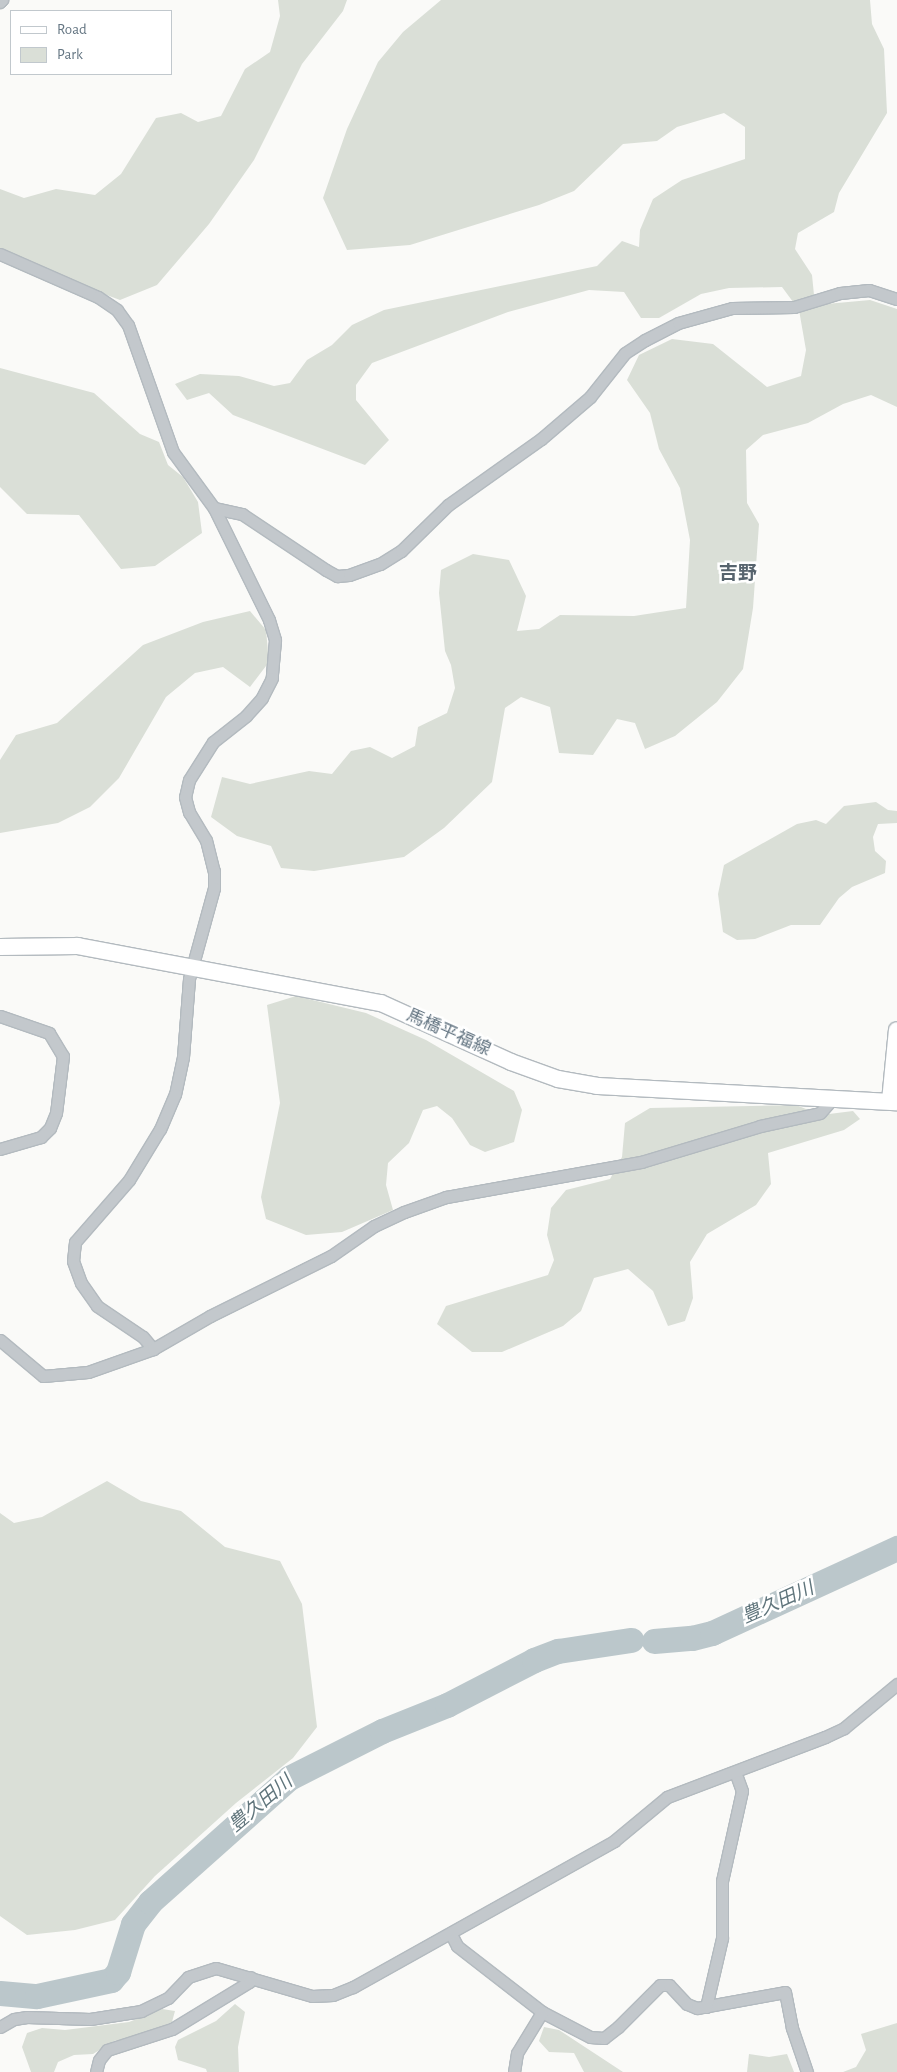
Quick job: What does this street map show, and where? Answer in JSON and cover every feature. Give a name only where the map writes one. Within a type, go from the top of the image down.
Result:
[{"type":"main road","name":"馬橋平福線","points":[[0,947],[78,946],[192,965],[381,1003],[511,1062],[558,1079],[656,1091],[894,1101]]},
{"type":"main road","points":[[894,1101],[897,1030]]},
{"type":"street","points":[[0,254],[98,297],[117,310],[128,325],[173,452],[214,508],[269,620],[276,656],[272,678],[262,698],[246,716],[214,742],[189,780],[185,797],[188,812],[206,840],[214,870],[214,888],[192,965],[183,1057],[175,1094],[160,1129],[129,1180],[75,1242],[73,1261],[81,1283],[97,1306],[143,1337],[153,1349]]},
{"type":"street","points":[[214,508],[242,514],[326,570],[337,576],[349,575],[380,564],[401,551],[448,504],[541,439],[590,397],[625,353],[678,323],[732,308],[794,307],[840,293],[869,290],[897,299]]},
{"type":"street","points":[[0,1016],[48,1033],[62,1056],[56,1114],[50,1128],[41,1137],[0,1149]]},
{"type":"street","points":[[0,1340],[43,1376],[88,1372],[153,1349],[210,1316],[331,1256],[374,1226],[404,1212],[446,1197],[641,1162],[751,1128],[820,1113],[833,1098]]},
{"type":"street","points":[[0,2027],[14,2019],[27,2017],[90,2019],[141,2011],[168,1998],[177,1986],[199,1972],[216,1968],[251,1977],[286,1991],[312,1996],[333,1994],[354,1987],[614,1841],[667,1797],[844,1728],[897,1684]]},
{"type":"street","points":[[706,2007],[722,1938],[722,1881],[742,1791],[734,1772]]},
{"type":"street","points":[[451,1934],[457,1946],[542,2012],[579,2033],[604,2038],[660,1985],[669,1985],[676,1989],[686,2004],[697,2008],[785,1992],[792,2028],[807,2072]]},
{"type":"street","points":[[96,2072],[99,2060],[107,2050],[172,2028],[249,1982],[251,1977]]},
{"type":"street","points":[[514,2072],[517,2053],[542,2012]]},
{"type":"green space","points":[[278,0],[347,0],[343,11],[302,64],[254,160],[209,224],[157,285],[120,300],[0,255],[0,189],[24,198],[56,189],[95,195],[121,174],[156,118],[181,113],[198,122],[221,116],[245,69],[270,52],[280,16]]},
{"type":"green space","points":[[441,0],[870,0],[872,24],[884,49],[887,113],[839,193],[834,212],[798,233],[795,249],[812,275],[815,305],[870,300],[897,309],[897,407],[871,395],[843,404],[808,423],[763,435],[746,450],[747,503],[759,524],[753,608],[743,669],[717,702],[675,736],[645,749],[635,723],[617,719],[593,755],[559,753],[550,707],[521,697],[505,708],[492,782],[444,828],[404,857],[314,871],[281,868],[271,846],[237,836],[211,817],[222,777],[250,784],[309,771],[332,774],[351,751],[370,747],[392,758],[415,746],[418,727],[447,713],[455,688],[451,665],[445,651],[439,593],[441,570],[473,554],[509,560],[526,596],[517,631],[539,629],[560,615],[634,616],[686,608],[690,540],[680,488],[659,449],[650,413],[627,380],[639,355],[672,339],[713,344],[767,387],[801,376],[806,350],[799,310],[782,287],[729,288],[701,294],[659,318],[641,318],[624,292],[589,290],[508,312],[372,363],[356,385],[356,400],[389,440],[365,465],[233,415],[209,393],[187,400],[175,384],[200,374],[239,376],[274,386],[290,383],[307,360],[332,345],[352,325],[384,310],[597,266],[622,241],[639,247],[640,230],[653,199],[682,180],[745,159],[745,127],[724,113],[677,127],[657,141],[623,144],[574,191],[539,205],[410,245],[347,250],[323,198],[347,129],[378,62],[403,32]]},
{"type":"green space","points":[[0,368],[94,393],[140,434],[159,442],[168,465],[183,477],[198,502],[202,533],[155,566],[121,569],[79,515],[27,514],[0,487]]},
{"type":"green space","points":[[250,611],[266,630],[269,662],[250,687],[223,667],[195,673],[166,697],[119,778],[90,807],[58,823],[0,833],[0,760],[16,735],[57,723],[143,645],[203,622]]},
{"type":"green space","points":[[876,802],[888,810],[897,811],[897,823],[878,824],[873,837],[875,851],[886,861],[885,873],[852,887],[839,898],[820,925],[791,925],[755,939],[737,940],[723,932],[718,894],[724,865],[797,824],[816,820],[826,824],[844,806]]},
{"type":"green space","points":[[296,996],[366,1013],[426,1040],[514,1091],[522,1110],[514,1142],[485,1152],[470,1145],[452,1118],[437,1106],[423,1110],[409,1143],[388,1163],[386,1185],[393,1210],[342,1232],[306,1235],[266,1219],[261,1197],[280,1103],[267,1005]]},
{"type":"green space","points":[[796,1105],[821,1115],[853,1111],[860,1119],[844,1130],[768,1153],[771,1184],[756,1205],[707,1234],[690,1262],[693,1298],[685,1321],[668,1326],[653,1291],[628,1269],[594,1278],[581,1311],[563,1326],[502,1352],[472,1352],[437,1324],[446,1306],[548,1275],[554,1260],[547,1235],[551,1208],[566,1190],[610,1179],[622,1157],[625,1123],[650,1108]]},
{"type":"green space","points":[[107,1481],[141,1501],[181,1511],[225,1547],[280,1561],[302,1604],[317,1727],[293,1758],[236,1803],[155,1876],[115,1920],[75,1930],[27,1935],[0,1916],[0,1513],[14,1523],[42,1517]]},
{"type":"green space","points":[[235,2004],[245,2012],[238,2047],[239,2072],[207,2072],[206,2069],[178,2060],[175,2047],[178,2040],[216,2021]]},
{"type":"green space","points":[[162,2009],[175,2011],[172,2022],[145,2034],[114,2041],[93,2054],[74,2055],[58,2062],[54,2072],[31,2072],[22,2047],[27,2033],[42,2028],[65,2030],[129,2022]]},
{"type":"green space","points":[[897,2023],[897,2072],[843,2072],[856,2067],[866,2050],[861,2034]]},
{"type":"green space","points":[[544,2027],[559,2030],[623,2072],[584,2072],[574,2053],[549,2052],[539,2041]]},
{"type":"green space","points":[[749,2054],[769,2057],[787,2054],[794,2072],[747,2072]]},
{"type":"waterway","name":"豊久田川","points":[[654,1641],[692,1638],[712,1633],[897,1548]]},
{"type":"waterway","name":"豊久田川","points":[[0,1993],[37,1996],[111,1980],[118,1972],[133,1924],[150,1902],[289,1778],[382,1731],[447,1705],[534,1660],[558,1651],[631,1640]]},
{"type":"district","name":"吉野","points":[[738,574]]}]
